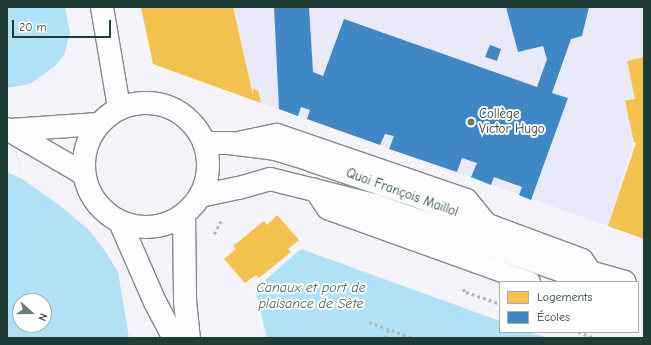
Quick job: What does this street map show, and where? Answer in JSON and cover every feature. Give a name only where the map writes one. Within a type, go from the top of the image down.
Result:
[{"type":"main road","points":[[102,7],[119,108]]},
{"type":"main road","points":[[138,102],[166,106],[178,111],[194,124],[204,143],[208,161],[206,179],[200,196],[184,214],[170,222],[154,226],[137,226],[120,222],[104,211],[91,194],[84,174],[84,157],[89,140],[98,124],[119,108],[138,102]]},
{"type":"main road","points":[[9,130],[98,124]]},
{"type":"main road","points":[[9,130],[84,174]]},
{"type":"main road","name":"Quai François Maillol","points":[[204,143],[229,143],[275,149],[422,198],[488,225],[582,260],[604,278]]},
{"type":"main road","name":"Quai François Maillol","points":[[200,196],[239,188],[270,179],[313,188],[374,205],[577,276],[604,278]]},
{"type":"main road","points":[[184,214],[185,293],[189,338]]},
{"type":"main road","points":[[120,222],[155,302],[174,338]]},
{"type":"lane","points":[[313,188],[327,209],[527,281]]},
{"type":"path","points":[[213,236],[222,219]]},
{"type":"path","points":[[462,287],[466,292],[499,304]]},
{"type":"path","points":[[369,322],[413,338]]},
{"type":"path","points":[[385,338],[389,329]]},
{"type":"path","points":[[581,333],[595,338]]},
{"type":"shaded area","name":"Collège Victor Hugo","points":[[233,7],[643,7],[644,57],[627,61],[635,99],[634,142],[608,226],[255,101]]},
{"type":"water","points":[[7,7],[65,7],[70,33],[64,55],[54,67],[30,84],[7,88]]},
{"type":"water","points":[[7,107],[22,179],[58,204],[90,231],[118,272],[129,338],[7,338]]},
{"type":"water","name":"Canaux et port de plaisance de Sète","points":[[301,249],[499,321],[499,333],[533,333],[547,338],[267,338],[255,289]]},
{"type":"pier","points":[[7,107],[11,130],[22,179],[7,172]]},
{"type":"building: Logements","points":[[141,7],[233,7],[253,95],[253,89],[258,90],[261,103],[153,64]]},
{"type":"building: Logements","points":[[644,57],[644,239],[608,226],[636,143],[634,142],[625,101],[635,99],[627,61]]},
{"type":"building: Logements","points":[[277,215],[299,240],[288,249],[291,252],[259,278],[256,275],[245,283],[224,259],[236,249],[233,246],[264,221],[267,225]]},
{"type":"building: Écoles","points":[[274,7],[309,7],[313,72],[323,76],[344,19],[537,87],[547,59],[543,46],[518,52],[506,7],[589,7],[582,36],[571,39],[552,93],[568,98],[531,200],[519,195],[522,187],[494,177],[491,185],[471,177],[477,163],[462,158],[457,172],[389,149],[394,136],[385,134],[380,145],[307,119],[310,110],[301,107],[298,116],[279,109]]},
{"type":"building: Écoles","points":[[490,45],[501,49],[497,61],[485,57]]},
{"type":"place","name":"Collège Victor Hugo","points":[[471,122]]}]
